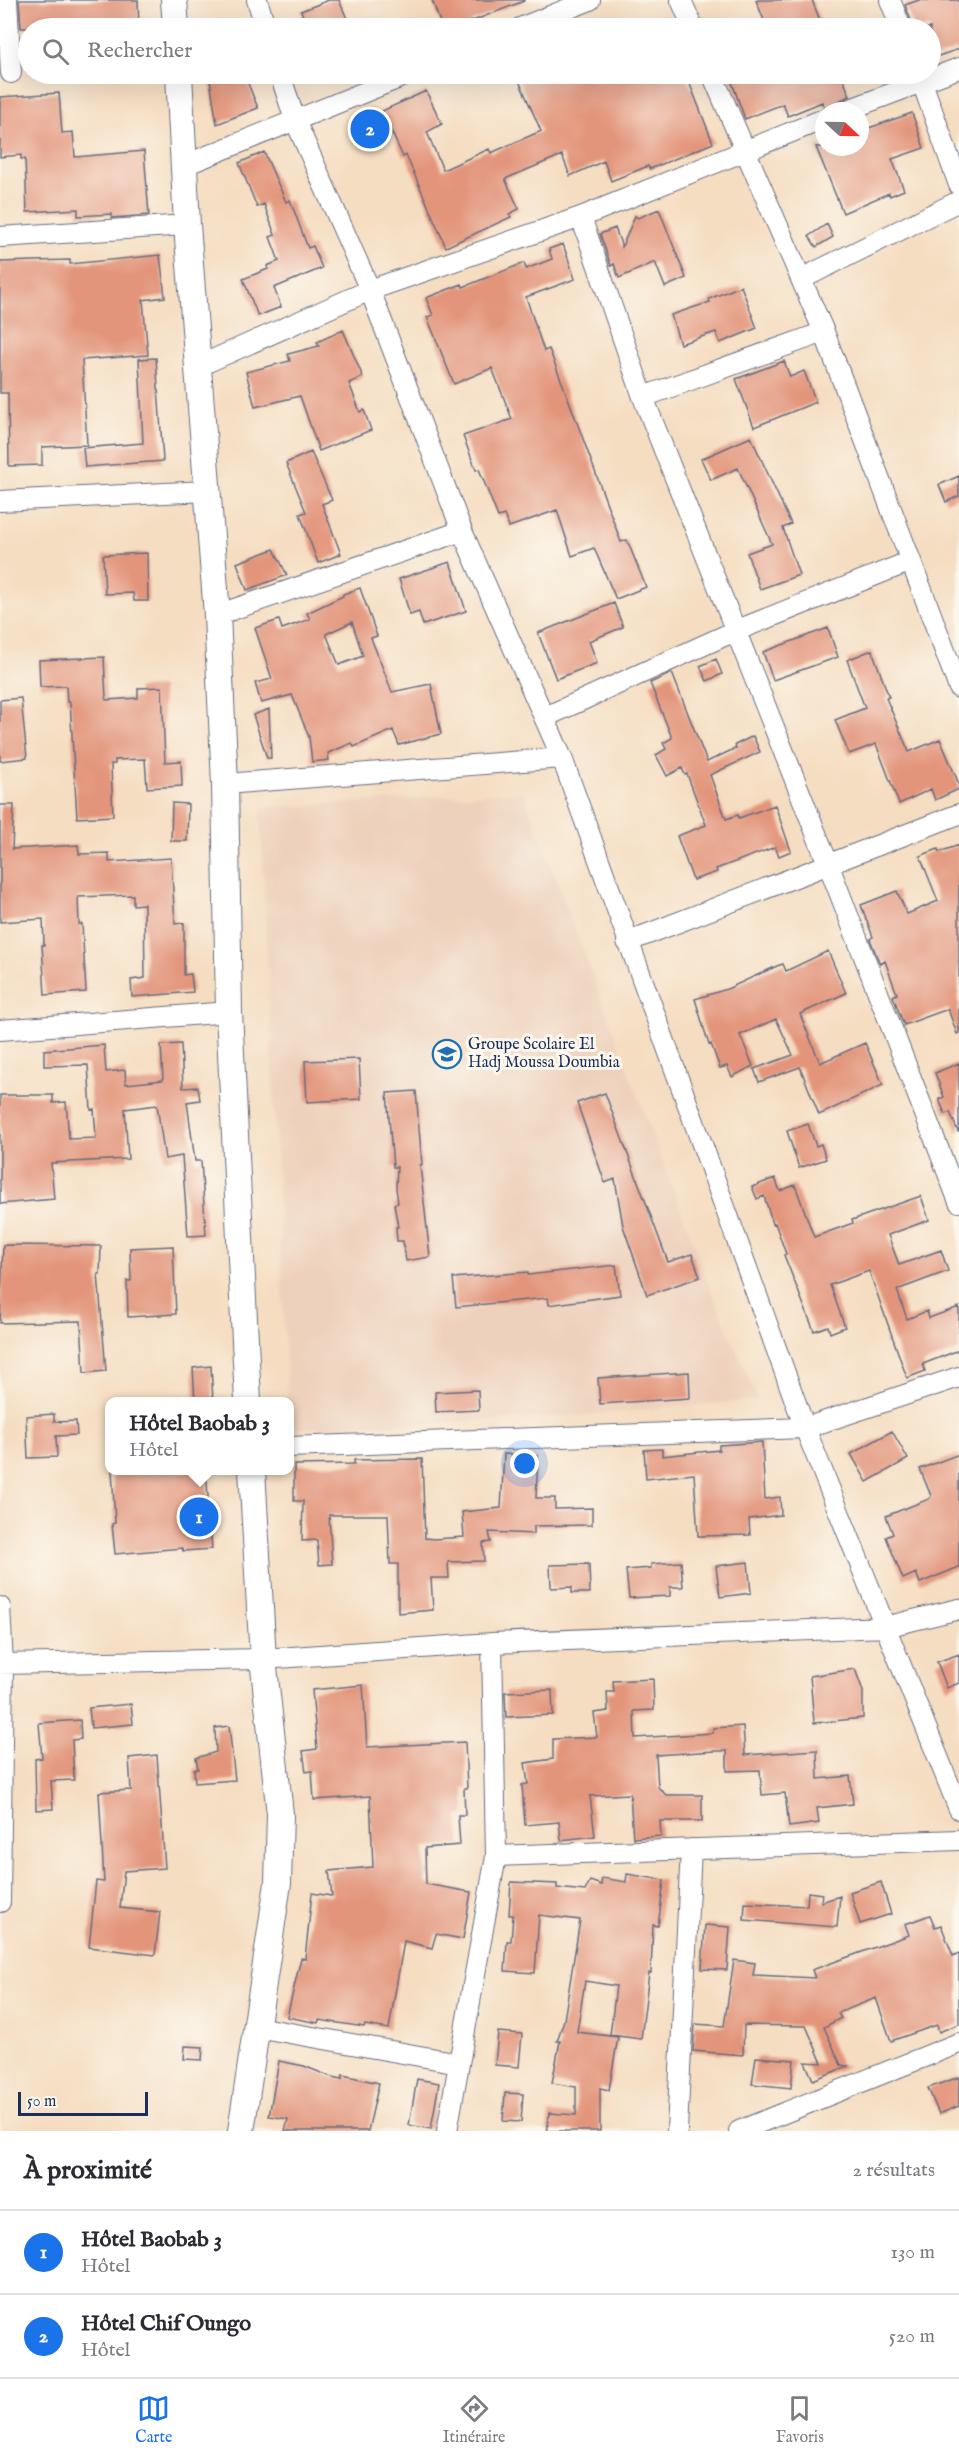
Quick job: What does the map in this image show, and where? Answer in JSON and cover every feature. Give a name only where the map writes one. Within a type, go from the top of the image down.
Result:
[{"type":"street","points":[[8,0],[13,73]]},
{"type":"street","points":[[174,0],[175,18]]},
{"type":"street","points":[[256,0],[262,18]]},
{"type":"street","points":[[545,18],[590,0]]},
{"type":"street","points":[[681,0],[689,18]]},
{"type":"street","points":[[890,0],[897,18]]},
{"type":"street","points":[[941,73],[959,68]]},
{"type":"street","points":[[180,84],[187,225],[217,615],[225,784],[229,1012],[248,1397]]},
{"type":"street","points":[[283,84],[295,120],[370,290],[462,531],[562,758],[805,1428],[959,1809]]},
{"type":"street","points":[[185,165],[384,84]]},
{"type":"street","points":[[716,84],[824,332],[959,688]]},
{"type":"street","points":[[866,102],[907,84]]},
{"type":"street","points":[[922,84],[959,185]]},
{"type":"street","points":[[199,366],[370,290],[581,218],[745,149],[815,122]]},
{"type":"street","points":[[801,279],[959,201]]},
{"type":"street","points":[[581,218],[643,398],[829,866],[959,1202]]},
{"type":"street","points":[[0,237],[187,225]]},
{"type":"street","points":[[643,398],[824,332]]},
{"type":"street","points":[[0,501],[207,491]]},
{"type":"street","points":[[217,615],[462,531]]},
{"type":"street","points":[[545,717],[735,631],[911,561]]},
{"type":"street","points":[[225,784],[562,758]]},
{"type":"street","points":[[627,942],[959,814]]},
{"type":"street","points":[[0,1030],[229,1012]]},
{"type":"street","points":[[294,1447],[805,1428],[959,1377]]},
{"type":"street","points":[[241,2131],[278,1883],[280,1814],[263,1659],[252,1475]]},
{"type":"street","points":[[0,1607],[2,1664],[0,1902]]},
{"type":"street","points":[[2,1664],[263,1659],[492,1643],[885,1627],[959,1609]]},
{"type":"street","points":[[447,2131],[496,1856],[492,1643]]},
{"type":"street","points":[[496,1856],[959,1840]]},
{"type":"street","points":[[677,2131],[691,1850]]},
{"type":"street","points":[[256,2027],[459,2063]]},
{"type":"street","points":[[739,2131],[959,2043]]},
{"type":"shaded area","name":"Groupe Scolaire El Hadj Moussa Doumbia","points":[[523,792],[715,1300],[758,1400],[559,1417],[294,1429],[294,1397],[288,1397],[260,808]]},
{"type":"building","points":[[19,0],[138,0],[139,18],[20,18]]},
{"type":"building","points":[[329,0],[339,0],[347,18],[304,18],[301,11]]},
{"type":"building","points":[[432,0],[524,0],[480,18],[438,18]]},
{"type":"building","points":[[756,0],[812,0],[819,18],[763,18]]},
{"type":"building","points":[[919,0],[959,0],[959,49],[941,55],[941,18],[910,18],[905,5]]},
{"type":"building","points":[[211,84],[248,84],[258,108],[217,124]]},
{"type":"building","points":[[520,84],[690,84],[713,143],[650,169],[648,166],[611,181],[604,161],[570,176],[562,155],[505,179],[519,209],[509,214],[511,217],[446,247],[406,155],[403,157],[382,111],[426,91],[442,124],[427,132],[443,170],[489,149],[491,153],[541,131]]},
{"type":"building","points":[[733,84],[845,84],[850,96],[836,102],[815,102],[815,105],[788,116],[783,104],[745,119]]},
{"type":"building","points":[[59,93],[62,133],[73,132],[75,157],[144,151],[149,215],[112,218],[112,214],[78,216],[78,209],[27,212],[25,159],[21,159],[21,155],[0,157],[0,97]]},
{"type":"building","points":[[912,113],[924,148],[892,159],[904,190],[890,196],[889,193],[843,213],[820,156],[869,156],[869,128]]},
{"type":"building","points":[[264,152],[286,202],[290,200],[308,248],[313,246],[322,268],[274,288],[281,307],[258,316],[243,279],[268,269],[267,266],[279,261],[270,237],[275,235],[264,204],[257,207],[239,163]]},
{"type":"building","points":[[659,209],[686,278],[665,287],[655,262],[619,278],[614,264],[611,266],[600,234],[615,228],[622,247],[635,216],[638,218]]},
{"type":"building","points":[[827,224],[833,237],[816,247],[809,236]]},
{"type":"building","points":[[563,244],[575,279],[526,297],[544,351],[549,349],[621,542],[627,540],[646,587],[616,599],[594,548],[572,556],[557,510],[509,527],[504,515],[498,517],[463,436],[512,419],[492,368],[454,384],[427,317],[433,315],[426,298],[462,284],[463,287],[524,263],[526,269],[552,259],[549,249]]},
{"type":"building","points":[[160,255],[165,297],[143,300],[148,355],[82,360],[87,445],[42,447],[42,465],[9,466],[8,393],[0,393],[0,262],[70,260],[70,264]]},
{"type":"building","points":[[741,286],[757,328],[720,343],[716,332],[680,344],[671,315],[710,302],[709,299]]},
{"type":"building","points":[[343,330],[363,377],[349,383],[360,412],[364,410],[371,430],[319,451],[300,396],[255,407],[246,372],[290,361],[288,354],[319,346],[317,342]]},
{"type":"building","points":[[156,358],[163,461],[85,467],[83,448],[143,443],[139,359]]},
{"type":"building","points":[[784,361],[790,377],[804,371],[816,402],[754,427],[736,379]]},
{"type":"building","points":[[751,437],[791,524],[783,528],[799,575],[760,589],[747,553],[772,544],[738,468],[711,480],[701,459]]},
{"type":"building","points":[[311,452],[332,500],[322,504],[341,554],[318,563],[300,514],[306,512],[286,463]]},
{"type":"building","points":[[959,476],[959,496],[946,502],[939,485]]},
{"type":"building","points":[[274,549],[287,575],[247,590],[237,563]]},
{"type":"building","points":[[147,553],[148,601],[134,601],[133,593],[105,594],[103,555]]},
{"type":"building","points":[[450,562],[466,611],[423,625],[419,612],[410,615],[399,579]]},
{"type":"building","points":[[360,588],[377,636],[371,638],[392,692],[431,684],[441,734],[399,745],[393,730],[354,747],[352,743],[328,753],[329,760],[312,762],[309,737],[292,695],[261,703],[255,683],[272,679],[255,628],[279,620],[282,629],[310,619],[307,613],[343,594]],"holes":[[[352,622],[363,656],[339,665],[326,634]]]},
{"type":"building","points":[[614,603],[623,627],[589,641],[597,663],[556,679],[538,633]]},
{"type":"building","points":[[828,628],[838,657],[773,680],[763,652]]},
{"type":"building","points":[[872,650],[889,697],[886,698],[909,752],[940,739],[959,789],[935,800],[931,789],[899,804],[876,744],[849,754],[835,720],[865,708],[847,660]]},
{"type":"building","points":[[104,657],[106,700],[138,698],[138,688],[162,687],[165,762],[181,761],[182,786],[147,788],[145,759],[115,760],[115,764],[111,764],[113,816],[77,818],[70,702],[67,702],[66,686],[40,687],[39,660]]},
{"type":"building","points":[[716,659],[722,674],[707,681],[700,666]]},
{"type":"building","points":[[672,673],[707,762],[736,748],[735,745],[753,736],[760,752],[710,775],[726,819],[738,815],[739,818],[775,805],[791,851],[779,856],[775,847],[693,880],[677,836],[706,825],[687,774],[685,775],[682,768],[667,776],[656,755],[666,749],[663,743],[672,738],[650,683]]},
{"type":"building","points":[[21,698],[27,758],[0,761],[0,700]]},
{"type":"building","points":[[269,709],[271,758],[267,758],[253,715]]},
{"type":"building","points":[[172,803],[188,804],[187,841],[171,841]]},
{"type":"building","points":[[0,805],[14,805],[12,849],[78,845],[79,854],[109,853],[109,862],[171,858],[175,924],[184,923],[184,975],[191,974],[193,992],[132,997],[131,980],[145,978],[144,904],[133,905],[133,895],[78,897],[86,992],[45,995],[43,919],[0,922]]},
{"type":"building","points":[[959,845],[959,1033],[957,1034],[948,1009],[904,1025],[893,996],[897,994],[885,961],[880,964],[870,939],[873,937],[861,905],[897,891],[907,914],[938,901],[920,856],[938,849],[939,852]]},
{"type":"building","points":[[828,951],[846,993],[800,1014],[820,1063],[865,1043],[883,1085],[819,1115],[800,1067],[759,1082],[754,1069],[793,1055],[776,1019],[740,1035],[753,1066],[732,1077],[727,1066],[720,1068],[711,1044],[709,1045],[695,999],[727,989],[783,964],[786,971]]},
{"type":"building","points":[[181,1044],[183,1088],[198,1087],[200,1100],[187,1102],[195,1161],[201,1161],[206,1235],[188,1236],[182,1156],[165,1159],[157,1105],[125,1109],[128,1159],[51,1163],[54,1199],[0,1204],[0,1095],[53,1095],[53,1103],[66,1102],[69,1139],[96,1138],[94,1109],[91,1110],[88,1065],[44,1066],[44,1050],[104,1045],[106,1072],[125,1070],[126,1084],[163,1080],[161,1045]]},
{"type":"building","points":[[359,1059],[361,1099],[307,1102],[305,1061]]},
{"type":"building","points":[[959,1063],[958,1132],[950,1112],[945,1114],[939,1099],[944,1097],[935,1073]]},
{"type":"building","points":[[416,1091],[422,1165],[420,1165],[430,1257],[406,1261],[403,1241],[397,1241],[396,1227],[398,1227],[394,1204],[398,1203],[397,1167],[393,1167],[387,1093]]},
{"type":"building","points":[[605,1093],[668,1262],[692,1254],[700,1277],[647,1295],[623,1226],[615,1179],[605,1183],[577,1103]]},
{"type":"building","points":[[808,1124],[816,1146],[821,1144],[826,1159],[799,1168],[787,1131]]},
{"type":"building","points":[[775,1178],[780,1191],[795,1185],[814,1237],[853,1223],[852,1220],[921,1196],[929,1220],[888,1235],[899,1265],[941,1250],[948,1271],[897,1290],[907,1319],[927,1311],[929,1318],[959,1307],[959,1350],[923,1364],[925,1371],[907,1378],[869,1271],[830,1285],[845,1327],[830,1333],[828,1326],[814,1331],[764,1196],[757,1199],[752,1187]]},
{"type":"building","points":[[3,1245],[101,1246],[100,1274],[98,1274],[106,1371],[84,1373],[81,1321],[0,1323]]},
{"type":"building","points":[[173,1246],[176,1314],[128,1317],[127,1281],[131,1281],[130,1248]]},
{"type":"building","points":[[616,1265],[620,1295],[549,1305],[548,1298],[456,1307],[453,1278],[528,1272],[528,1275]]},
{"type":"building","points":[[211,1366],[213,1397],[195,1397],[193,1368]]},
{"type":"building","points":[[689,1372],[690,1398],[600,1404],[598,1378]]},
{"type":"building","points":[[478,1390],[479,1410],[436,1412],[435,1392]]},
{"type":"building","points":[[54,1414],[54,1422],[76,1421],[77,1435],[56,1436],[57,1457],[28,1458],[26,1416]]},
{"type":"building","points":[[892,1431],[908,1459],[867,1482],[851,1454]]},
{"type":"building","points":[[762,1442],[765,1499],[780,1497],[781,1515],[749,1519],[750,1535],[698,1536],[694,1474],[646,1479],[644,1450],[662,1449],[662,1456],[719,1450],[719,1445]]},
{"type":"building","points":[[504,1454],[538,1456],[536,1498],[555,1498],[555,1509],[592,1508],[592,1525],[534,1526],[534,1534],[489,1532],[491,1542],[483,1543],[484,1561],[448,1562],[449,1578],[431,1578],[433,1610],[398,1613],[398,1564],[390,1564],[388,1515],[329,1515],[332,1564],[319,1565],[317,1540],[302,1541],[303,1501],[294,1501],[294,1465],[354,1464],[354,1460],[422,1459],[425,1538],[434,1539],[464,1537],[462,1512],[501,1508]]},
{"type":"building","points":[[959,1454],[959,1567],[920,1583],[916,1573],[903,1579],[886,1537],[893,1534],[886,1516],[929,1499],[931,1496],[920,1469]]},
{"type":"building","points":[[112,1475],[206,1475],[212,1549],[183,1551],[182,1548],[115,1554],[112,1524],[115,1523]]},
{"type":"building","points":[[681,1562],[683,1587],[670,1587],[670,1596],[629,1598],[626,1570],[651,1568],[651,1564]]},
{"type":"building","points":[[748,1562],[751,1593],[720,1597],[716,1566]]},
{"type":"building","points":[[589,1564],[590,1593],[572,1593],[572,1587],[551,1588],[550,1565]]},
{"type":"building","points":[[959,1654],[959,1683],[947,1688],[937,1662]]},
{"type":"building","points":[[855,1669],[863,1691],[863,1718],[814,1723],[810,1676]]},
{"type":"building","points":[[653,1679],[654,1710],[634,1711],[635,1738],[713,1733],[713,1728],[743,1726],[745,1755],[817,1750],[818,1779],[850,1776],[853,1804],[817,1808],[819,1823],[789,1827],[785,1793],[762,1795],[760,1770],[727,1771],[727,1751],[715,1751],[656,1755],[658,1787],[666,1795],[702,1795],[702,1821],[660,1821],[661,1836],[633,1838],[630,1794],[590,1796],[595,1836],[561,1840],[559,1822],[525,1825],[522,1785],[528,1784],[525,1763],[553,1759],[553,1739],[597,1737],[594,1713],[608,1711],[607,1692],[614,1692],[613,1681]]},
{"type":"building","points":[[363,1685],[367,1747],[465,1742],[467,1788],[464,1788],[465,1815],[458,1815],[460,1845],[425,1848],[426,1884],[471,1892],[463,1939],[436,1934],[432,1948],[404,1941],[389,2029],[319,2020],[318,2023],[287,2017],[301,1958],[305,1959],[312,1893],[332,1896],[329,1871],[373,1867],[370,1796],[314,1800],[312,1771],[306,1772],[303,1751],[317,1749],[312,1690]]},
{"type":"building","points":[[552,1690],[553,1715],[506,1717],[505,1692]]},
{"type":"building","points":[[131,1704],[133,1724],[91,1728],[89,1708]]},
{"type":"building","points":[[80,1720],[81,1739],[72,1740],[74,1780],[51,1781],[53,1809],[36,1810],[35,1759],[42,1758],[39,1723]]},
{"type":"building","points":[[229,1726],[235,1780],[195,1783],[194,1769],[198,1769],[196,1758],[216,1752],[215,1728]]},
{"type":"building","points":[[157,1755],[165,1868],[124,1871],[120,1908],[160,1912],[155,1955],[89,1947],[96,1881],[104,1882],[99,1792],[131,1790],[129,1758]]},
{"type":"building","points":[[627,1874],[664,1880],[658,1926],[653,1925],[651,1973],[649,1973],[641,2039],[610,2035],[616,1986],[585,1981],[577,2032],[618,2037],[609,2090],[600,2088],[600,2131],[547,2131],[549,2113],[576,2115],[576,2087],[552,2083],[560,2041],[557,2041],[564,2020],[580,1920],[539,1915],[535,1973],[505,1971],[507,1941],[511,1941],[513,1915],[509,1915],[511,1882],[557,1884],[557,1888],[585,1891],[590,1881],[601,1885],[602,1878],[626,1882]]},
{"type":"building","points":[[881,1882],[891,1914],[860,1924],[850,1892]]},
{"type":"building","points":[[808,1892],[822,1894],[821,1902],[840,1896],[837,1927],[744,1920],[745,1903],[807,1906]]},
{"type":"building","points":[[930,1915],[935,1927],[941,1925],[953,1956],[959,1953],[959,2024],[939,2032],[937,2025],[891,2041],[876,1998],[838,2013],[841,2018],[824,2027],[841,2065],[848,2066],[813,2080],[805,2062],[822,2063],[806,2026],[744,2025],[743,2055],[693,2051],[695,2024],[724,2026],[734,1960],[755,1963],[753,1975],[815,1978],[812,1970],[909,1935],[905,1924]]},
{"type":"building","points":[[705,1925],[730,1927],[727,1970],[702,1969]]},
{"type":"building","points":[[498,2032],[522,2034],[519,2067],[495,2065]]},
{"type":"building","points":[[185,2046],[203,2047],[202,2060],[184,2059]]},
{"type":"building","points":[[756,2057],[794,2060],[791,2088],[752,2084]]},
{"type":"building","points":[[279,2061],[304,2066],[342,2079],[343,2075],[379,2083],[368,2131],[285,2131],[288,2119],[269,2116]]},
{"type":"building","points":[[959,2077],[959,2106],[939,2114],[928,2088]]},
{"type":"building","points":[[417,2079],[439,2083],[431,2129],[409,2125]]},
{"type":"building","points":[[505,2093],[523,2094],[521,2122],[503,2121]]},
{"type":"place","name":"Hôtel Chif Oungo","points":[[370,129]]},
{"type":"place","name":"Groupe Scolaire El Hadj Moussa Doumbia","points":[[447,1054]]},
{"type":"place","name":"Hôtel Baobab 3","points":[[199,1517]]}]
